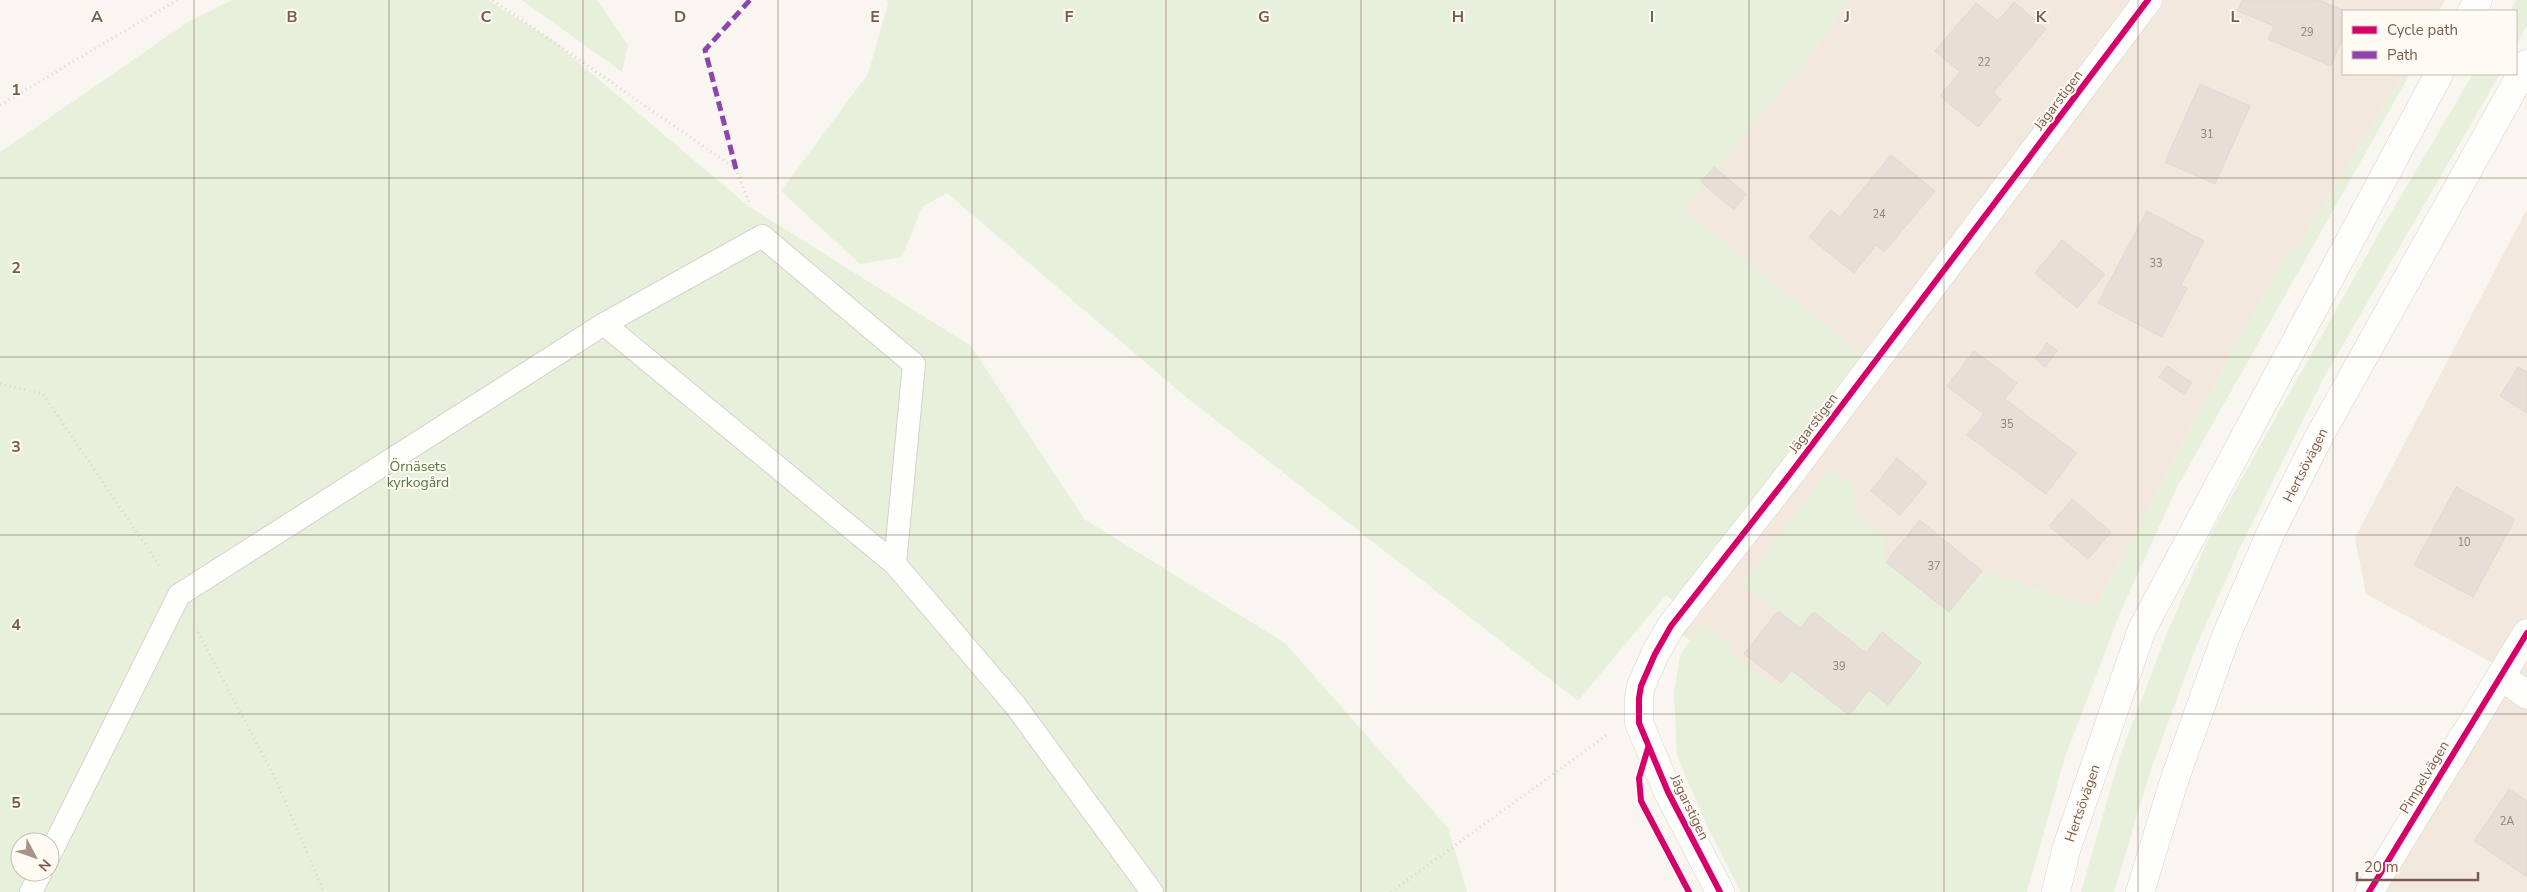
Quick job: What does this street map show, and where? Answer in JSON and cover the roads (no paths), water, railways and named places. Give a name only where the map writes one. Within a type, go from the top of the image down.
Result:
[{"type":"main road","name":"Jägarstigen","points":[[1720,892],[1648,748],[1639,723],[1638,712],[1641,686],[1655,654],[1671,626],[1796,466],[2148,0]]},
{"type":"main road","name":"Hertsövägen","points":[[2140,892],[2172,787],[2222,645],[2273,528],[2320,435],[2527,64]]},
{"type":"main road","name":"Hertsövägen","points":[[2056,892],[2066,850],[2142,628],[2438,75]]},
{"type":"main road","name":"Pimpelvägen","points":[[2369,892],[2527,633]]},
{"type":"main road","points":[[2501,676],[2527,695]]},
{"type":"lane","points":[[60,834],[179,595],[604,324],[762,236],[914,364],[895,564]]},
{"type":"lane","points":[[604,324],[895,564],[1015,705],[1152,892]]},
{"type":"park label","name":"Örnäsets kyrkogård","points":[[418,474]]}]
